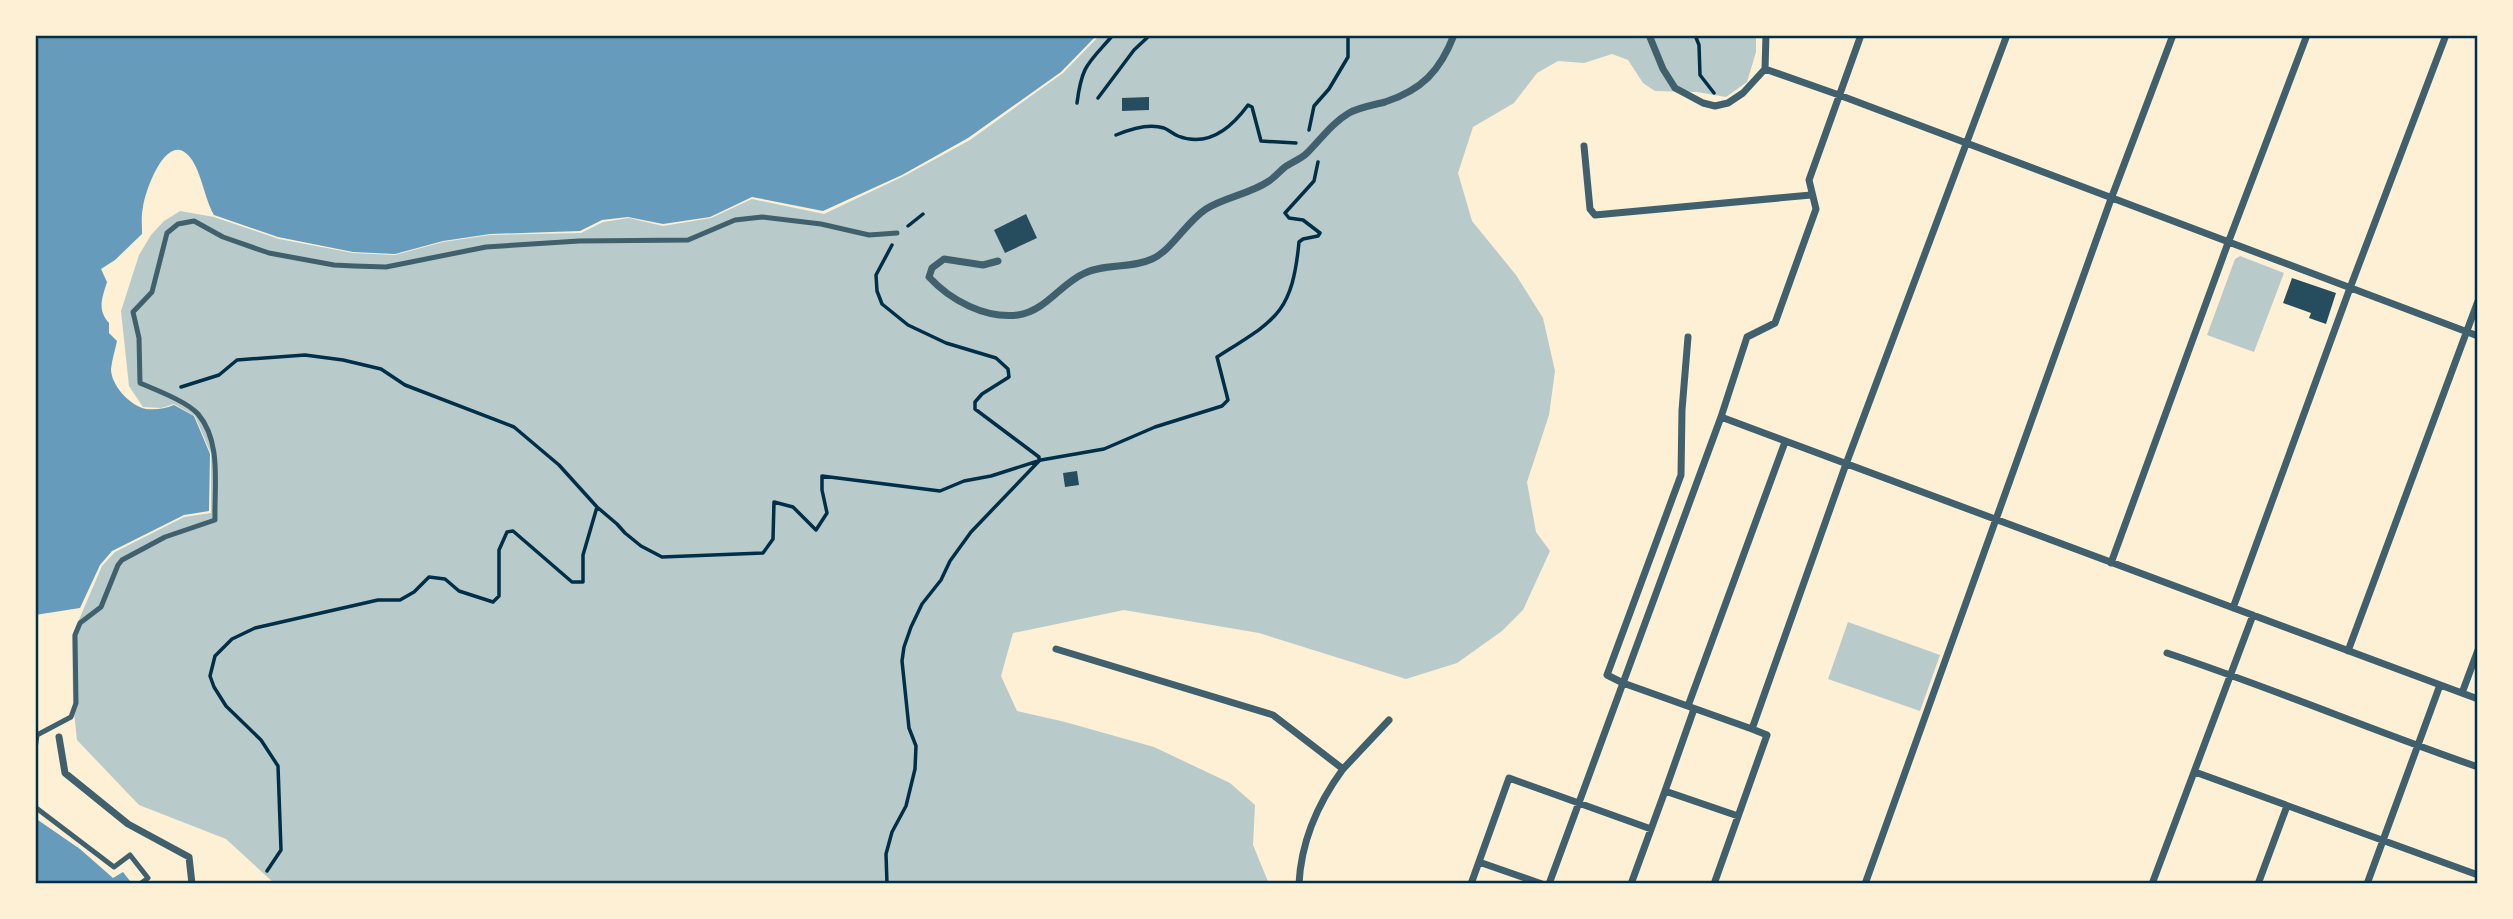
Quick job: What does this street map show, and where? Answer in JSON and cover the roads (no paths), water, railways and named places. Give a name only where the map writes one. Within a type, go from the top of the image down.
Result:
[{"type":"street","points":[[998,261],[984,265],[944,259],[932,268],[929,277],[942,292],[960,303],[992,313],[1018,315],[1040,307],[1083,273],[1152,259],[1210,206],[1269,181],[1305,156],[1324,132],[1350,113],[1412,90],[1433,74],[1445,58],[1454,35]]},
{"type":"street","points":[[1649,35],[1663,69],[1675,88],[1703,103],[1715,106],[1728,103],[1743,93],[1765,69],[1766,35]]},
{"type":"street","points":[[1549,884],[1721,417],[1746,337],[1775,323],[1816,209],[1809,180],[1861,35]]},
{"type":"street","points":[[1752,729],[1846,464],[2007,35]]},
{"type":"street","points":[[1865,884],[2111,199],[2173,35]]},
{"type":"street","points":[[2111,563],[2307,35]]},
{"type":"street","points":[[2233,608],[2446,35]]},
{"type":"street","points":[[1765,69],[2478,336]]},
{"type":"street","points":[[1584,146],[1590,209],[1595,215],[1811,195]]},
{"type":"street","points":[[2348,651],[2478,302]]},
{"type":"street","points":[[1688,337],[1682,410],[1681,475],[1607,675],[1767,734],[1714,884]]},
{"type":"street","points":[[1721,417],[2478,699]]},
{"type":"street","points":[[1631,884],[1785,442]]},
{"type":"street","points":[[2152,884],[2253,615]]},
{"type":"street","points":[[1056,649],[1273,715],[1343,769]]},
{"type":"street","points":[[2462,693],[2478,650]]},
{"type":"street","points":[[2168,653],[2478,767]]},
{"type":"street","points":[[2367,884],[2441,684]]},
{"type":"street","points":[[1299,884],[1303,851],[1324,794],[1343,769],[1389,720]]},
{"type":"street","points":[[58,737],[65,773],[128,824],[189,858],[192,884]]},
{"type":"street","points":[[2195,772],[2478,875]]},
{"type":"street","points":[[1471,884],[1509,778],[1651,829]]},
{"type":"street","points":[[1665,791],[1738,816]]},
{"type":"street","points":[[2258,884],[2287,806]]},
{"type":"street","points":[[1479,862],[1542,884]]},
{"type":"lane","points":[[35,749],[37,735],[71,716],[75,703],[75,635],[80,623],[102,607],[118,565],[122,560],[165,537],[215,520],[213,444],[197,414],[169,396],[140,383],[139,338],[133,312],[152,292],[167,233],[178,224],[194,221],[223,237],[269,253],[354,267],[386,267],[486,247],[579,241],[688,240],[735,219],[762,217],[821,224],[869,235],[897,233]]},
{"type":"lane","points":[[35,807],[114,867],[130,855],[148,877],[140,884]]},
{"type":"water","points":[[35,35],[1097,35],[1061,72],[968,138],[902,175],[823,211],[752,197],[710,217],[663,224],[628,217],[602,220],[580,231],[490,234],[443,241],[395,254],[353,252],[278,237],[214,215],[192,161],[180,150],[172,151],[152,177],[142,210],[142,234],[115,260],[101,269],[107,282],[102,309],[109,323],[109,333],[117,341],[111,369],[114,382],[122,394],[134,404],[146,409],[174,405],[194,416],[210,454],[209,511],[184,515],[112,551],[100,565],[80,608],[35,615]]},
{"type":"water","points":[[35,818],[80,849],[113,878],[123,872],[130,881],[126,884],[35,884]]}]
